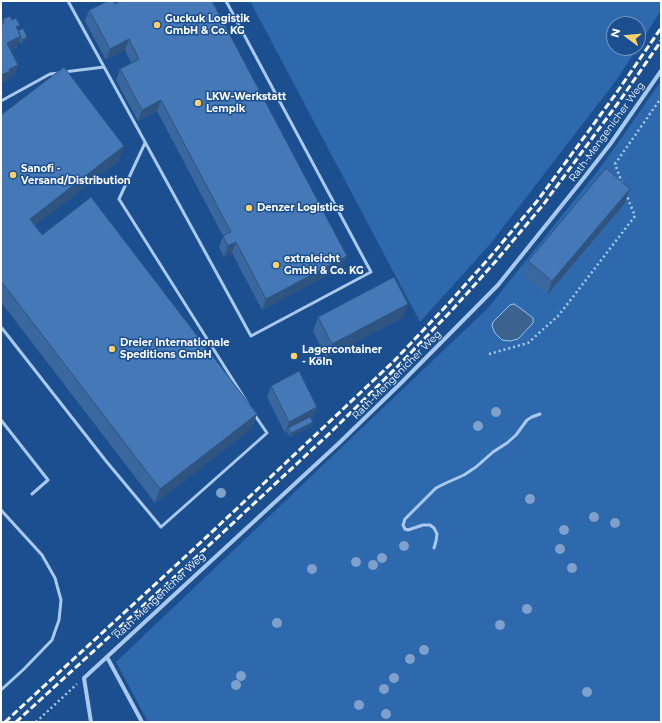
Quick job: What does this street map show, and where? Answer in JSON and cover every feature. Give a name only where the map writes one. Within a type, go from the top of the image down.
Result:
[{"type":"street","name":"Rath-Mengenicher Weg","points":[[84,678],[338,444],[498,285],[611,143],[661,71]]},
{"type":"street","points":[[107,657],[142,722]]},
{"type":"street","points":[[84,678],[91,722]]},
{"type":"lane","points":[[68,1],[251,336],[371,272],[226,1]]},
{"type":"lane","points":[[1,101],[50,74],[104,68]]},
{"type":"lane","points":[[145,143],[119,199],[250,406]]},
{"type":"lane","points":[[1,327],[161,527],[267,433],[254,413]]},
{"type":"lane","points":[[434,548],[437,534],[434,528],[430,525],[423,525],[408,530],[402,525],[405,519],[436,488],[457,479],[476,467],[516,435],[527,420],[540,414]]},
{"type":"lane","points":[[1,420],[48,480],[32,494]]},
{"type":"lane","points":[[1,510],[42,555],[55,578],[61,600],[59,620],[52,640],[24,670],[1,690]]},
{"type":"path","points":[[623,186],[615,164],[661,98]]},
{"type":"path","points":[[489,354],[528,344],[559,315],[634,216],[626,193]]},
{"type":"path","points":[[36,722],[84,678]]},
{"type":"shaded area","points":[[250,1],[661,1],[661,10],[646,34],[646,16],[606,16],[606,56],[632,56],[618,78],[491,243],[420,322]]},
{"type":"shaded area","points":[[661,81],[661,722],[148,722],[116,662],[488,308],[601,167]]},
{"type":"shaded area","points":[[514,304],[533,318],[533,323],[518,339],[510,341],[502,340],[495,333],[492,326],[493,322],[510,305]]},
{"type":"building","points":[[108,1],[113,1],[115,4],[120,1],[212,1],[347,256],[266,299],[236,242],[228,246],[223,236],[231,232],[161,100],[142,110],[120,69],[139,59],[129,39],[110,49],[89,10]]},
{"type":"building","points":[[10,16],[12,20],[16,18],[20,25],[16,27],[21,36],[7,43],[18,65],[1,75],[1,25],[4,23],[3,19]]},
{"type":"building","points":[[23,28],[27,37],[22,40],[18,31]]},
{"type":"building","points":[[64,67],[124,146],[30,219],[42,235],[91,197],[257,414],[160,489],[1,281],[1,115]]},
{"type":"building","points":[[606,168],[630,189],[552,281],[528,261]]},
{"type":"building","points":[[394,277],[408,304],[332,344],[318,317]]},
{"type":"building","points":[[299,371],[317,407],[289,422],[271,386]]},
{"type":"building","points":[[310,417],[313,422],[291,433],[288,428]]},
{"type":"railway","points":[[5,722],[199,544],[394,361],[448,304],[538,200],[615,95],[661,28]]},
{"type":"railway","points":[[16,722],[331,432],[453,309],[543,205],[621,99],[661,41]]},
{"type":"place","name":"Guckuk Logistik GmbH & Co. KG","points":[[157,25]]},
{"type":"place","name":"LKW-Werkstatt Lempik","points":[[198,103]]},
{"type":"place","name":"Sanofi - Versand/Distribution","points":[[13,175]]},
{"type":"place","name":"Denzer Logistics","points":[[249,208]]},
{"type":"place","name":"extraleicht GmbH & Co. KG","points":[[276,265]]},
{"type":"place","name":"Dreier Internationale Speditions GmbH","points":[[112,349]]},
{"type":"place","name":"Lagercontainer - Köln","points":[[294,356]]}]
